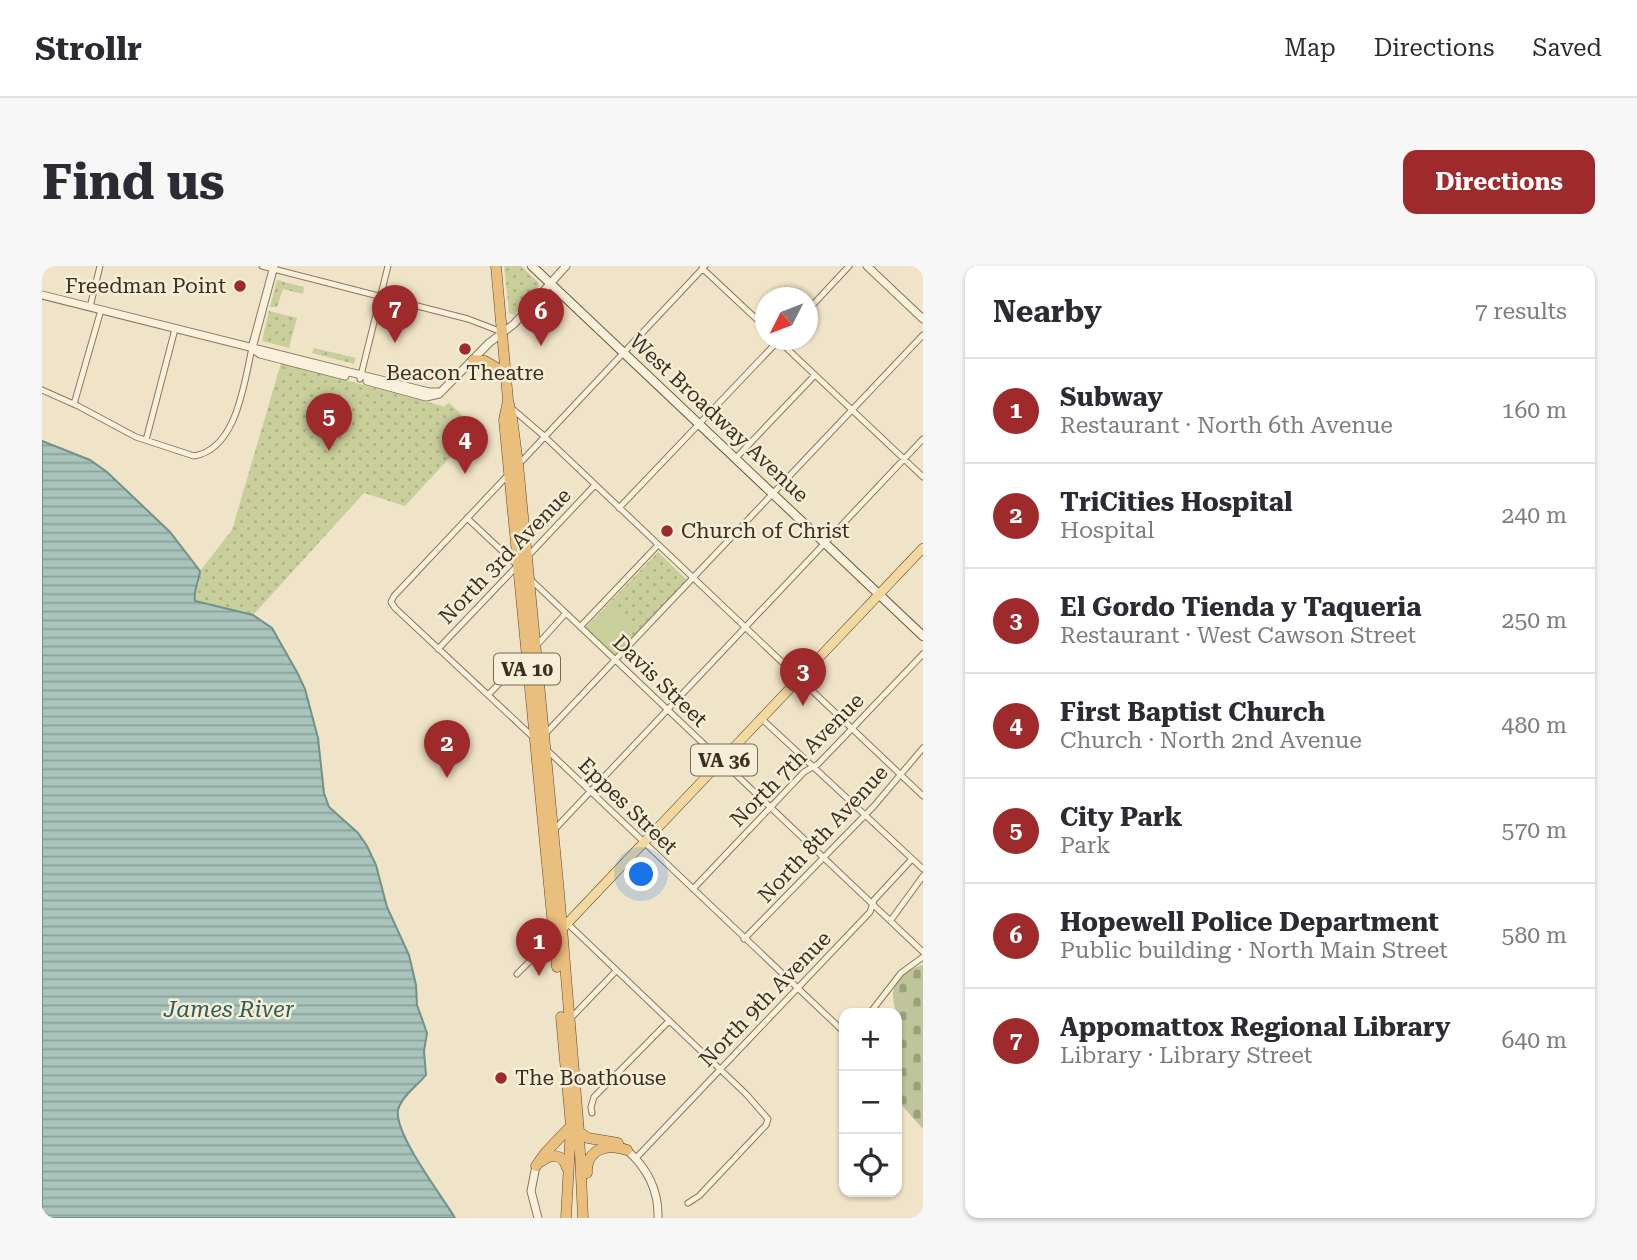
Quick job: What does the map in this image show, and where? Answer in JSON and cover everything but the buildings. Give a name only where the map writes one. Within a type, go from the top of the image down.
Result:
[{"type":"highway","name":"VA 10","points":[[496,266],[508,405],[518,464],[535,646],[544,845],[561,930],[584,1218]]},
{"type":"highway","points":[[473,360],[485,361],[505,373]]},
{"type":"highway","name":"VA 10","points":[[508,405],[504,420],[526,656],[539,737],[545,748],[568,1020],[575,1129],[566,1218]]},
{"type":"highway","points":[[537,1166],[545,1152],[575,1129],[592,1139],[615,1142],[626,1150]]},
{"type":"highway","points":[[584,1218],[589,1207],[586,1170],[590,1158],[605,1147],[616,1146],[626,1150]]},
{"type":"highway","points":[[537,1166],[546,1157],[557,1156],[566,1163],[569,1172]]},
{"type":"main road","name":"West Broadway Avenue","points":[[532,266],[923,636]]},
{"type":"main road","points":[[879,595],[923,548]]},
{"type":"main road","name":"VA 36","points":[[561,930],[879,595]]},
{"type":"street","points":[[90,307],[100,266]]},
{"type":"street","points":[[262,266],[467,319],[502,332]]},
{"type":"street","points":[[360,377],[388,266]]},
{"type":"street","points":[[42,295],[252,348],[261,348],[360,377],[429,392],[441,392],[502,332],[514,324],[566,266]]},
{"type":"street","points":[[818,298],[849,266]]},
{"type":"street","points":[[867,266],[923,319]]},
{"type":"street","points":[[42,390],[146,440],[194,456],[206,452],[231,427],[236,415],[273,267]]},
{"type":"street","points":[[755,318],[702,267],[391,601],[395,608],[488,695],[539,737],[693,579],[923,335]]},
{"type":"street","points":[[74,404],[101,310]]},
{"type":"street","points":[[146,440],[175,329]]},
{"type":"street","points":[[619,508],[768,350]]},
{"type":"street","points":[[789,350],[923,477]]},
{"type":"street","points":[[736,458],[815,375]]},
{"type":"street","points":[[508,405],[853,727],[923,796]]},
{"type":"street","points":[[544,845],[553,831],[590,791],[923,439]]},
{"type":"street","name":"North 3rd Avenue","points":[[438,649],[595,485]]},
{"type":"street","name":"Davis Street","points":[[467,518],[666,710],[891,920],[923,954]]},
{"type":"street","points":[[580,627],[658,545]]},
{"type":"street","points":[[488,695],[566,613]]},
{"type":"street","name":"North 7th Avenue","points":[[693,889],[804,772],[853,727],[923,654]]},
{"type":"street","points":[[762,719],[923,869]]},
{"type":"street","name":"Eppes Street","points":[[545,748],[839,1027]]},
{"type":"street","name":"North 8th Avenue","points":[[744,939],[865,814],[923,748]]},
{"type":"street","name":"North 9th Avenue","points":[[636,1158],[870,912],[872,902],[912,859]]},
{"type":"street","points":[[891,920],[923,876]]},
{"type":"street","points":[[517,974],[561,930],[616,971],[762,1110],[768,1119],[766,1125],[699,1196],[688,1203]]},
{"type":"street","points":[[874,1008],[901,974],[923,954]]},
{"type":"street","points":[[568,1020],[616,971]]},
{"type":"street","points":[[592,1113],[594,1097],[668,1022]]},
{"type":"street","points":[[626,1150],[636,1158],[652,1181],[658,1203],[658,1218]]},
{"type":"street","points":[[537,1166],[531,1191],[538,1218]]},
{"type":"green space","points":[[504,266],[521,266],[539,283],[537,291],[514,315],[509,313]]},
{"type":"green space","points":[[277,280],[304,287],[303,294],[283,289],[277,307],[270,307]]},
{"type":"green space","points":[[269,311],[297,318],[289,348],[262,341]]},
{"type":"green space","points":[[314,348],[356,358],[354,364],[312,353]]},
{"type":"green space","points":[[281,363],[443,406],[442,408],[449,403],[477,428],[405,506],[364,493],[253,615],[195,601],[194,594],[200,571],[232,530]]},
{"type":"green space","points":[[658,552],[687,580],[614,656],[585,628]]},
{"type":"green space","points":[[617,605],[636,624],[614,648],[594,629]]},
{"type":"green space","points":[[923,965],[923,1129],[902,1106],[902,1008],[895,1008],[893,1001],[893,993],[899,979]]},
{"type":"water","name":"James River","points":[[42,441],[90,460],[107,472],[170,532],[200,571],[195,601],[253,615],[272,628],[298,674],[305,689],[318,738],[324,793],[329,807],[358,833],[367,846],[376,865],[387,907],[409,955],[416,985],[417,1005],[427,1033],[424,1051],[426,1075],[403,1100],[398,1110],[399,1121],[420,1165],[455,1218],[42,1218]]},
{"type":"place","name":"Freedman Point","points":[[240,286]]},
{"type":"place","name":"Appomattox Regional Library","points":[[395,343]]},
{"type":"place","name":"Hopewell Police Department","points":[[541,346]]},
{"type":"place","name":"Beacon Theatre","points":[[465,349]]},
{"type":"place","name":"City Park","points":[[329,451]]},
{"type":"place","name":"First Baptist Church","points":[[465,474]]},
{"type":"place","name":"Church of Christ","points":[[667,531]]},
{"type":"place","name":"El Gordo Tienda y Taqueria","points":[[803,706]]},
{"type":"place","name":"TriCities Hospital","points":[[447,778]]},
{"type":"place","name":"Subway","points":[[539,976]]},
{"type":"place","name":"The Boathouse","points":[[501,1078]]}]
